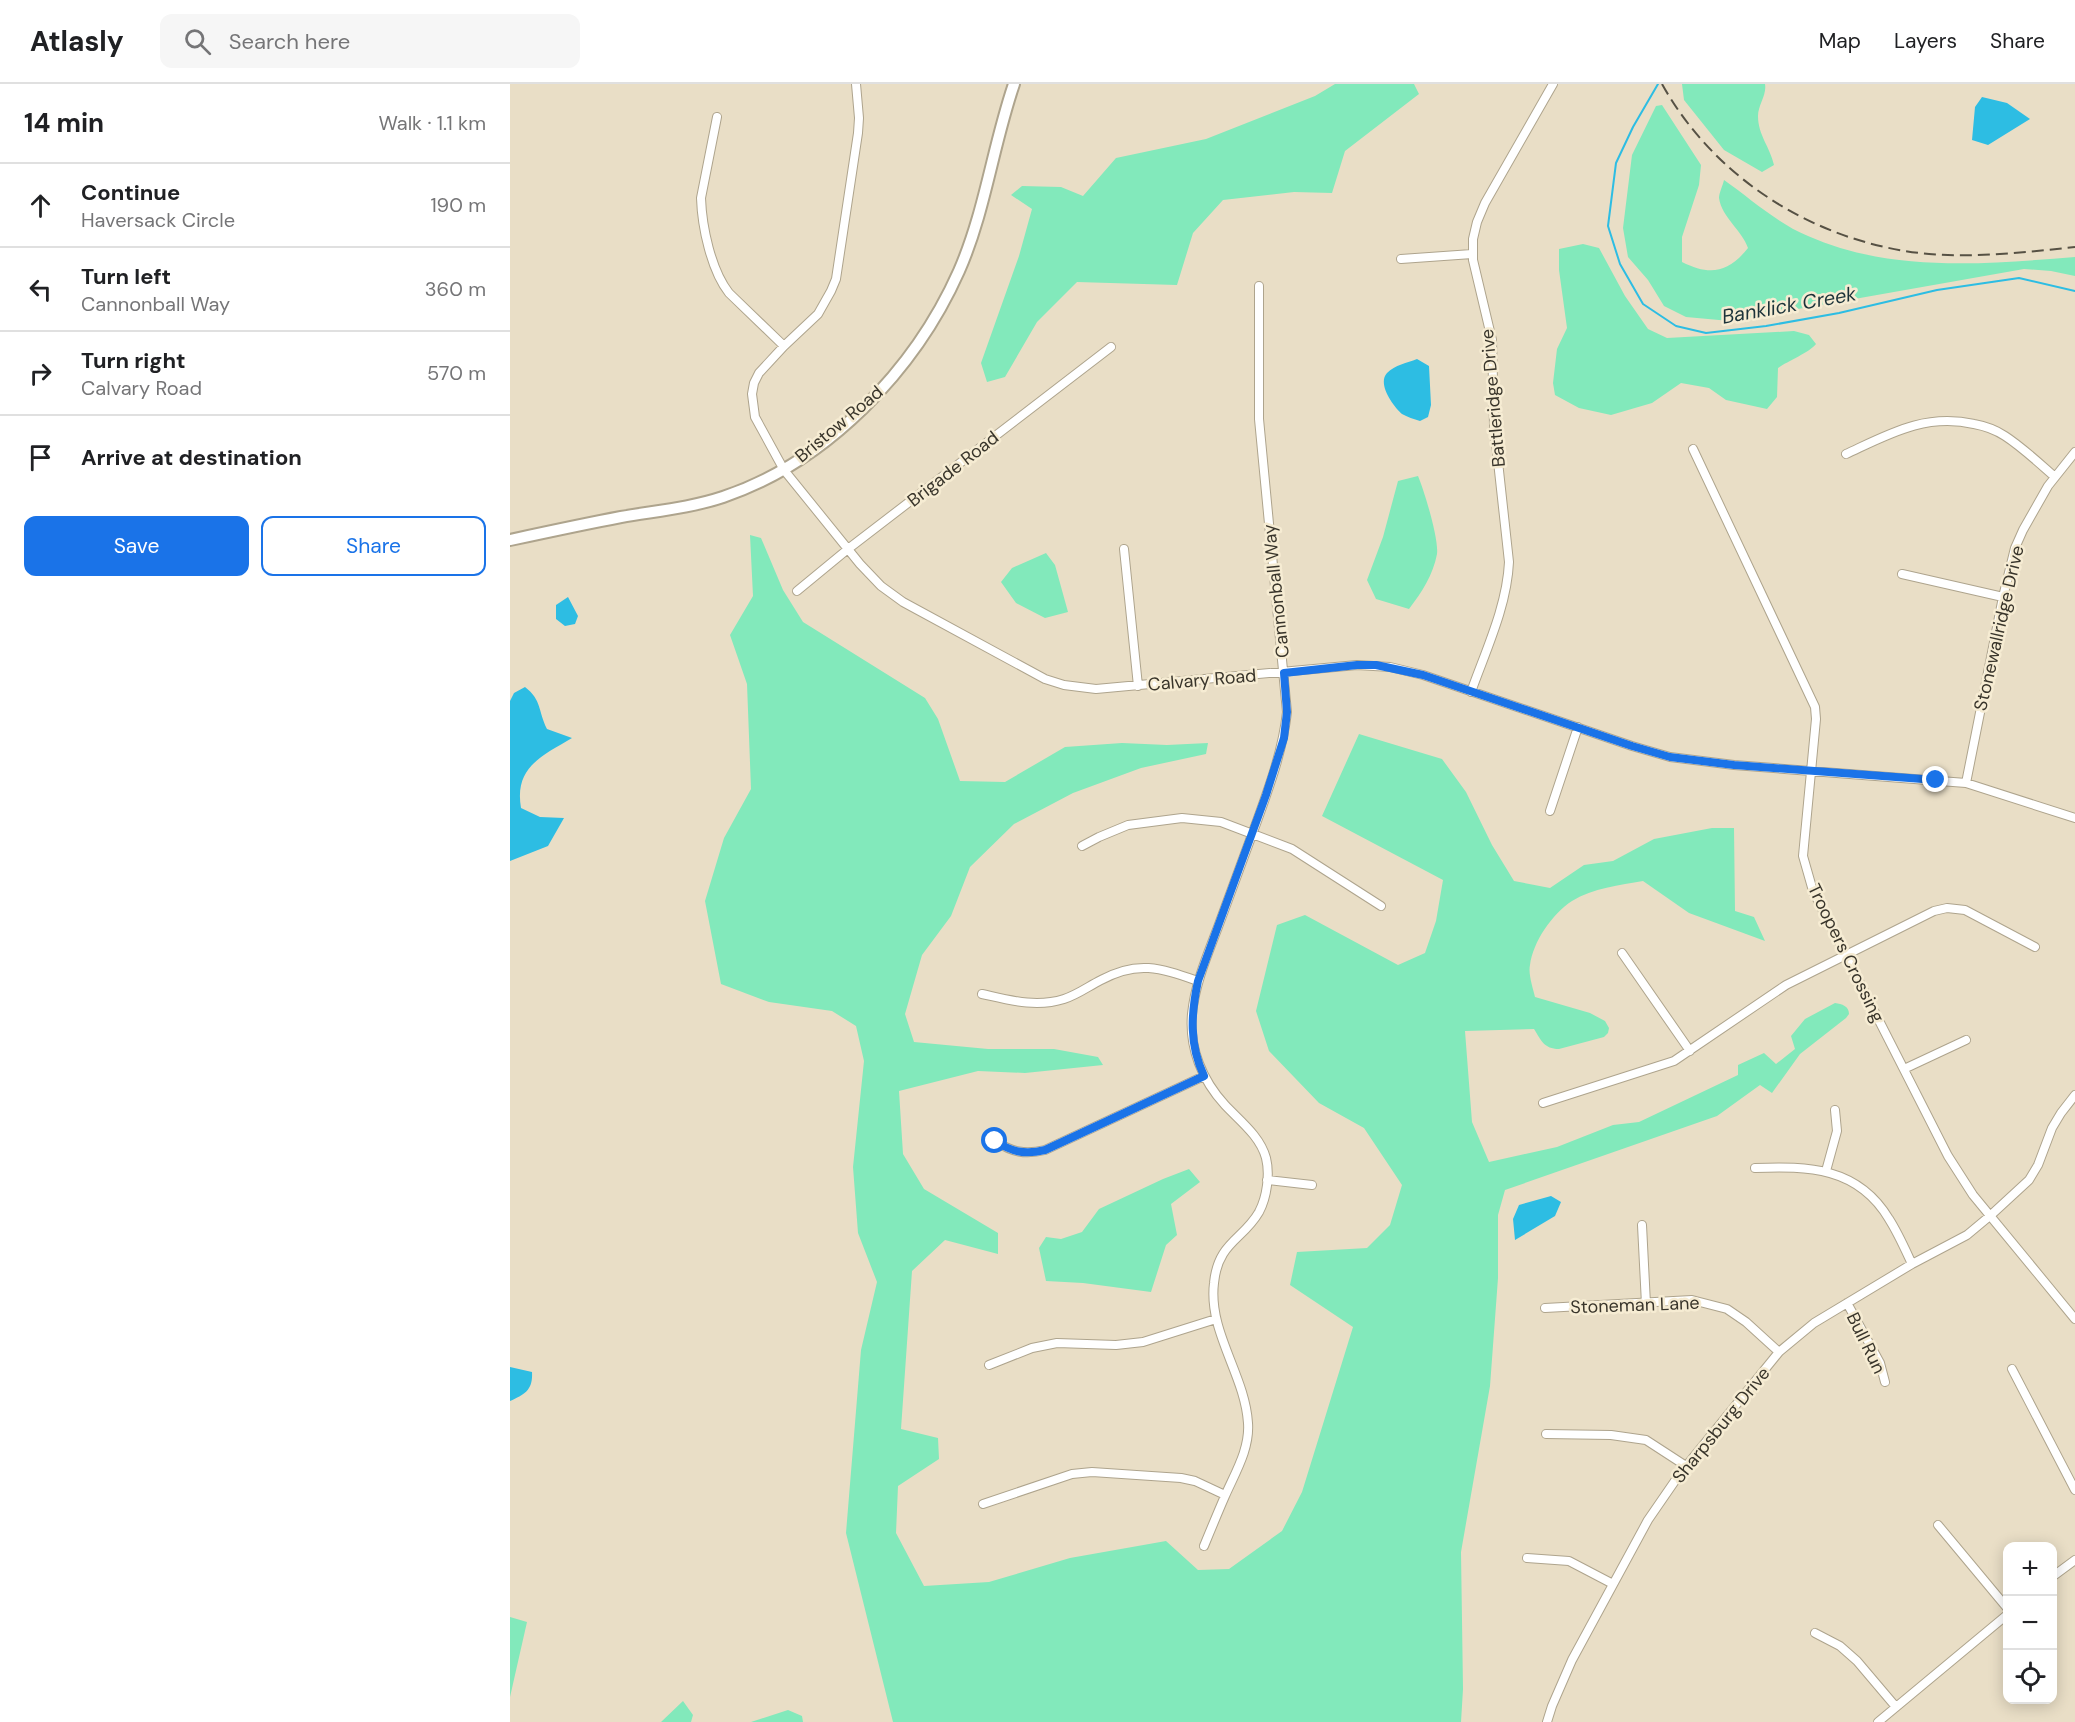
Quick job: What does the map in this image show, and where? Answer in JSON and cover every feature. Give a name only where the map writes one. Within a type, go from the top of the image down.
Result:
[{"type":"main road","name":"Bristow Road","points":[[510,540],[608,519],[705,502],[725,496],[783,470],[863,409],[912,354],[933,322],[959,270],[974,228],[1014,84]]},
{"type":"street","name":"Calvary Road","points":[[856,84],[858,133],[839,268],[831,291],[818,314],[759,373],[754,383],[752,404],[755,417],[783,470],[848,549],[892,595],[1045,679],[1082,689],[1376,665],[1423,675],[1670,757],[1734,765],[1966,783],[2075,818]]},
{"type":"street","name":"Battleridge Drive","points":[[1471,692],[1508,580],[1509,562],[1494,425],[1492,340],[1472,254],[1473,239],[1485,203],[1553,84]]},
{"type":"street","points":[[717,117],[701,198],[701,209],[713,264],[721,283],[729,293],[784,346]]},
{"type":"street","points":[[1401,259],[1472,254]]},
{"type":"street","name":"Cannonball Way","points":[[1204,1546],[1242,1460],[1248,1424],[1245,1403],[1216,1319],[1214,1285],[1221,1256],[1259,1212],[1265,1196],[1268,1171],[1261,1146],[1252,1132],[1211,1089],[1204,1076],[1195,1056],[1192,1026],[1198,981],[1252,834],[1284,738],[1287,712],[1259,419],[1259,286]]},
{"type":"street","name":"Brigade Road","points":[[797,591],[848,549],[1111,347]]},
{"type":"street","points":[[1846,454],[1900,429],[1946,420],[1986,427],[2004,435],[2055,477]]},
{"type":"street","name":"Troopers Crossing","points":[[1693,449],[1815,707],[1812,770],[1803,856],[1813,891],[1948,1155],[1973,1195],[2075,1319]]},
{"type":"street","name":"Stonewallridge Drive","points":[[1966,783],[2003,597],[2019,539],[2035,508],[2075,452]]},
{"type":"street","points":[[1124,549],[1138,686]]},
{"type":"street","points":[[1902,574],[2003,597]]},
{"type":"street","points":[[1550,811],[1578,727]]},
{"type":"street","points":[[1082,846],[1128,825],[1182,818],[1221,822],[1292,849],[1381,906]]},
{"type":"street","points":[[1543,1103],[1674,1061],[1786,985],[1934,910],[1947,908],[1965,910],[2035,947]]},
{"type":"street","points":[[1622,953],[1690,1052]]},
{"type":"street","points":[[982,994],[1025,1003],[1053,1002],[1065,999],[1112,974],[1137,967],[1165,969],[1198,981]]},
{"type":"street","points":[[1904,1070],[1966,1040]]},
{"type":"street","points":[[995,1141],[1010,1151],[1031,1153],[1045,1150],[1204,1076]]},
{"type":"street","name":"Sharpsburg Drive","points":[[1547,1722],[1572,1660],[1648,1520],[1686,1466],[1779,1352],[1814,1323],[1912,1264],[1967,1235],[1991,1215],[2029,1180],[2038,1165],[2052,1128],[2075,1095]]},
{"type":"street","points":[[1826,1171],[1837,1131],[1835,1110]]},
{"type":"street","points":[[1755,1168],[1797,1166],[1826,1171],[1846,1179],[1877,1202],[1889,1218],[1912,1264]]},
{"type":"street","points":[[1267,1180],[1312,1185]]},
{"type":"street","points":[[1642,1225],[1646,1304]]},
{"type":"street","name":"Stoneman Lane","points":[[1545,1308],[1692,1300],[1727,1309],[1746,1322],[1779,1352]]},
{"type":"street","name":"Bull Run","points":[[1847,1303],[1880,1363],[1885,1382]]},
{"type":"street","points":[[989,1365],[1032,1348],[1057,1343],[1116,1345],[1143,1342],[1216,1319]]},
{"type":"street","points":[[2012,1370],[2075,1490]]},
{"type":"street","points":[[1546,1434],[1611,1435],[1637,1438],[1659,1447],[1686,1466]]},
{"type":"street","points":[[983,1504],[1058,1478],[1092,1472],[1181,1478],[1195,1481],[1225,1495]]},
{"type":"street","points":[[1938,1525],[2003,1604]]},
{"type":"street","points":[[1527,1558],[1569,1561],[1613,1584]]},
{"type":"street","points":[[2057,1573],[2075,1560]]},
{"type":"street","points":[[1878,1722],[2003,1617]]},
{"type":"street","points":[[1815,1633],[1840,1646],[1857,1661],[1896,1707]]},
{"type":"green space","points":[[1335,84],[1414,84],[1419,94],[1345,151],[1332,193],[1294,192],[1223,200],[1193,233],[1177,285],[1077,282],[1037,322],[1005,377],[987,382],[981,363],[1019,256],[1032,209],[1011,195],[1022,186],[1061,187],[1083,196],[1116,158],[1206,139],[1315,96]]},
{"type":"green space","points":[[1682,84],[1765,84],[1765,92],[1758,112],[1759,123],[1774,165],[1762,172],[1724,150],[1684,100]]},
{"type":"green space","points":[[1662,105],[1701,165],[1699,185],[1682,237],[1682,262],[1701,269],[1718,270],[1733,263],[1748,248],[1721,205],[1719,196],[1724,180],[1797,231],[1840,248],[1906,261],[1940,263],[2008,262],[2075,257],[2075,276],[2024,269],[1730,321],[1686,317],[1664,306],[1648,280],[1628,257],[1623,228],[1632,155],[1656,106]]},
{"type":"green space","points":[[1583,244],[1599,248],[1625,296],[1648,329],[1667,338],[1794,331],[1809,335],[1816,344],[1778,368],[1777,397],[1767,409],[1726,400],[1709,388],[1681,383],[1652,403],[1611,415],[1579,408],[1555,395],[1553,383],[1557,349],[1567,328],[1559,270],[1559,249]]},
{"type":"green space","points":[[1418,476],[1433,526],[1437,554],[1426,583],[1409,609],[1376,599],[1367,580],[1383,537],[1398,481]]},
{"type":"green space","points":[[750,535],[761,538],[783,590],[803,622],[925,698],[938,719],[960,781],[1005,782],[1065,747],[1122,743],[1167,745],[1208,743],[1206,754],[1141,768],[1073,793],[1014,824],[970,867],[951,916],[922,955],[905,1014],[914,1042],[988,1049],[1054,1049],[1098,1057],[1103,1065],[1025,1073],[978,1071],[899,1091],[903,1154],[924,1189],[998,1233],[998,1254],[945,1240],[912,1271],[901,1429],[938,1438],[939,1459],[898,1486],[896,1533],[924,1586],[989,1582],[1070,1558],[1166,1541],[1198,1570],[1229,1569],[1282,1531],[1302,1492],[1353,1327],[1290,1285],[1297,1252],[1367,1248],[1390,1225],[1402,1185],[1364,1128],[1319,1103],[1269,1051],[1256,1011],[1277,925],[1305,915],[1398,965],[1425,953],[1436,921],[1443,880],[1322,816],[1359,734],[1442,759],[1466,792],[1492,845],[1514,881],[1550,888],[1584,865],[1613,861],[1654,839],[1712,828],[1734,828],[1735,911],[1754,917],[1765,941],[1689,913],[1643,881],[1598,890],[1572,901],[1557,913],[1539,938],[1532,956],[1530,973],[1535,997],[1590,1013],[1605,1021],[1609,1028],[1608,1033],[1604,1037],[1554,1049],[1546,1046],[1534,1029],[1465,1031],[1472,1122],[1489,1162],[1557,1147],[1613,1125],[1639,1122],[1738,1075],[1738,1065],[1764,1053],[1776,1064],[1795,1049],[1791,1036],[1805,1019],[1835,1003],[1848,1009],[1849,1014],[1846,1018],[1800,1054],[1772,1093],[1760,1085],[1717,1116],[1505,1190],[1498,1215],[1498,1278],[1490,1386],[1461,1552],[1463,1689],[1461,1722],[893,1722],[846,1533],[861,1350],[877,1282],[858,1233],[853,1167],[864,1061],[856,1026],[832,1011],[769,1002],[721,984],[705,901],[724,838],[751,789],[747,684],[730,635],[753,596]]},
{"type":"green space","points":[[1046,553],[1055,565],[1068,612],[1045,618],[1016,603],[1001,582],[1012,568]]},
{"type":"green space","points":[[1189,1169],[1200,1182],[1171,1204],[1177,1235],[1166,1245],[1151,1292],[1083,1283],[1046,1281],[1039,1248],[1046,1237],[1061,1239],[1082,1232],[1099,1209]]},
{"type":"green space","points":[[510,1617],[527,1622],[510,1697]]},
{"type":"green space","points":[[683,1701],[693,1715],[691,1722],[661,1722]]},
{"type":"green space","points":[[788,1710],[802,1716],[803,1722],[751,1722]]},
{"type":"water","points":[[1982,97],[2007,103],[2030,119],[1988,145],[1972,140],[1975,107]]},
{"type":"water","points":[[1417,359],[1429,366],[1431,405],[1428,417],[1420,421],[1398,410],[1387,395],[1384,383],[1384,378],[1390,370]]},
{"type":"water","points":[[568,597],[578,616],[575,624],[565,626],[556,619],[556,605]]},
{"type":"water","points":[[525,687],[537,701],[547,729],[572,738],[533,764],[522,782],[520,794],[521,808],[540,817],[564,818],[548,846],[510,861],[510,701],[514,693]]},
{"type":"water","points":[[1551,1196],[1561,1202],[1555,1216],[1515,1240],[1513,1219],[1519,1205]]},
{"type":"water","points":[[510,1367],[532,1372],[532,1378],[527,1391],[510,1401]]},
{"type":"waterway","name":"Banklick Creek","points":[[1658,84],[1633,127],[1616,163],[1608,226],[1620,264],[1643,304],[1676,326],[1706,333],[1766,326],[1839,313],[1937,290],[2019,278],[2075,291]]},
{"type":"railway","points":[[1662,84],[1684,119],[1711,150],[1741,178],[1774,202],[1848,237],[1888,248],[1947,255],[2002,254],[2075,247]]},
{"type":"route","points":[[995,1141],[1010,1151],[1031,1153],[1045,1150],[1204,1076],[1195,1056],[1192,1026],[1198,981],[1266,795],[1284,738],[1287,712],[1284,673],[1357,665],[1390,667],[1423,675],[1670,757],[1734,765],[1936,780]]}]
